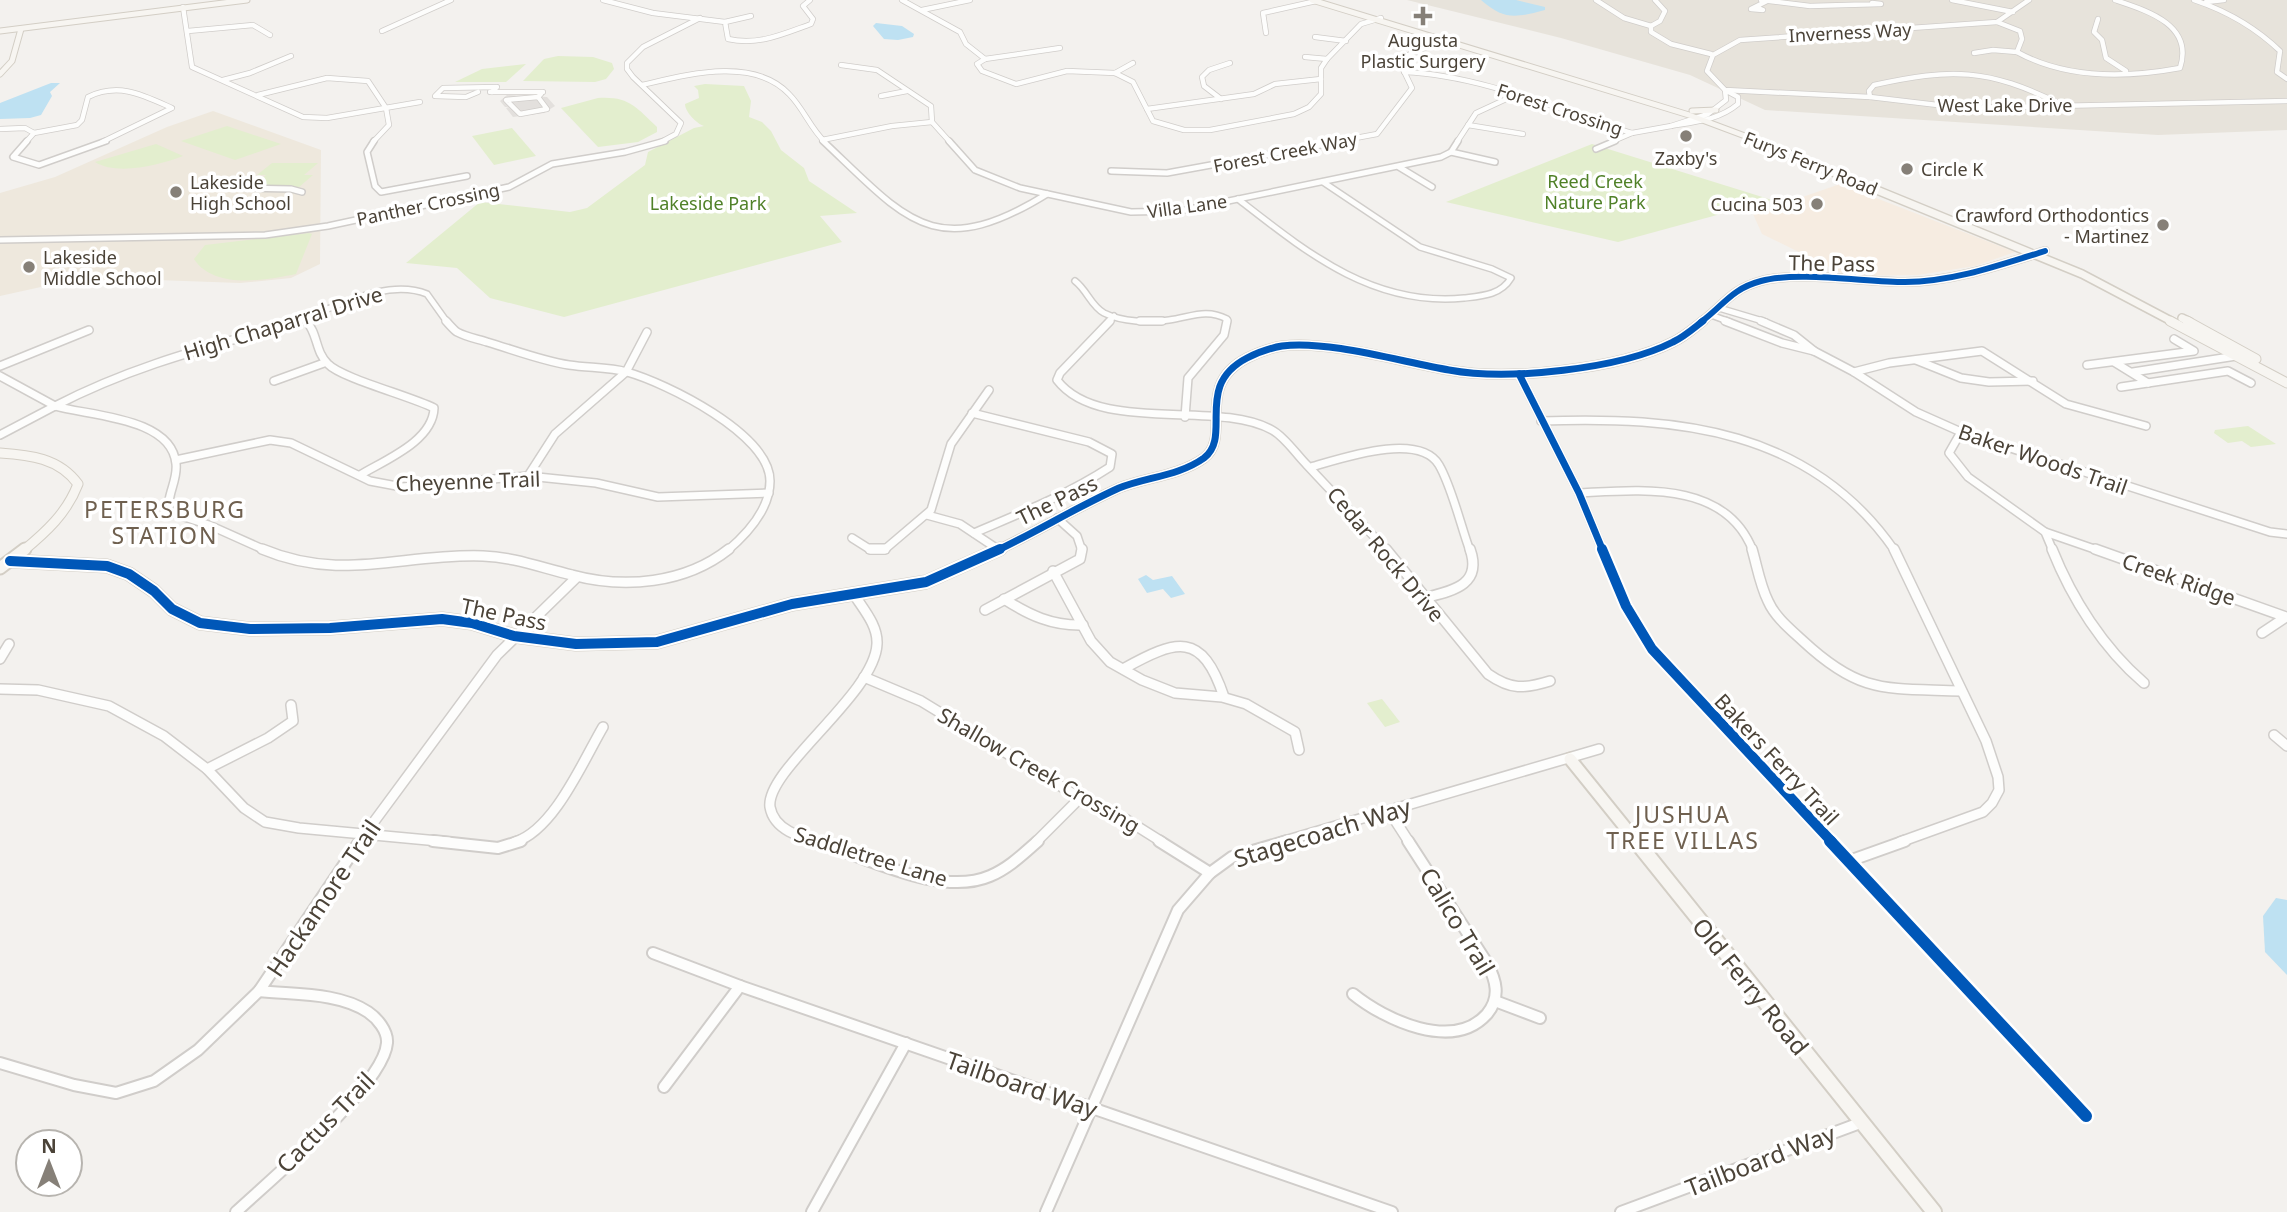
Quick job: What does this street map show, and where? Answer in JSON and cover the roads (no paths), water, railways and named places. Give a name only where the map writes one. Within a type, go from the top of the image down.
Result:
[{"type":"street","points":[[0,32],[247,0]]},
{"type":"street","points":[[382,31],[451,0]]},
{"type":"street","points":[[603,0],[653,13],[725,22],[751,16]]},
{"type":"street","points":[[725,22],[727,37],[733,41],[770,39],[811,24],[813,19],[803,6],[810,0]]},
{"type":"street","points":[[902,0],[960,33],[966,44],[985,60]]},
{"type":"street","points":[[922,10],[970,0]]},
{"type":"street","points":[[1266,33],[1264,13],[1317,0]]},
{"type":"street","name":"Furys Ferry Road","points":[[1317,0],[1689,111],[2045,251],[2142,296],[2287,374]]},
{"type":"street","points":[[1596,0],[1624,18],[1651,26],[1660,21],[1665,11],[1656,0]]},
{"type":"street","points":[[1761,0],[1810,6],[1872,3]]},
{"type":"street","points":[[1952,0],[2013,12]]},
{"type":"street","name":"Inverness Way","points":[[1711,54],[1740,40],[1758,37],[1997,22],[2029,0]]},
{"type":"street","points":[[1974,53],[1993,50],[2017,52],[2038,64],[2092,74],[2180,68],[2184,60],[2184,47],[2162,19],[2115,0]]},
{"type":"street","points":[[2194,0],[2267,37],[2280,51],[2277,72],[2287,79]]},
{"type":"street","points":[[2203,3],[2224,0]]},
{"type":"street","points":[[1758,8],[1767,1]]},
{"type":"street","points":[[183,7],[192,67],[258,95],[284,110],[312,118],[420,102]]},
{"type":"street","name":"Panther Crossing","points":[[0,240],[245,236],[312,228],[509,187],[542,168],[571,158],[645,148],[671,137],[682,127],[680,119],[627,69],[631,56],[700,18]]},
{"type":"street","points":[[1060,48],[985,60],[977,64],[982,71],[1016,84],[1067,71],[1115,73],[1129,78],[1153,121],[1184,130],[1210,130],[1309,107],[1321,94],[1321,68],[1327,59],[1361,24],[1379,19]]},
{"type":"street","name":"Furys Ferry Road","points":[[1379,19],[1704,118]]},
{"type":"street","points":[[2098,19],[2094,32],[2102,40],[2106,58],[2129,72]]},
{"type":"street","points":[[1997,22],[2020,31],[2022,38],[2017,52]]},
{"type":"street","points":[[187,31],[253,25],[270,35]]},
{"type":"street","points":[[1596,149],[1632,133],[1727,113],[1738,103],[1738,97],[1724,90],[1707,71],[1711,54],[1664,42],[1651,32],[1651,26]]},
{"type":"street","points":[[0,74],[12,61],[21,29]]},
{"type":"street","points":[[1315,37],[1346,41]]},
{"type":"street","name":"Forest Creek Way","points":[[1111,171],[1160,173],[1197,169],[1377,134],[1412,88],[1400,62],[1408,55],[1448,41]]},
{"type":"street","points":[[223,80],[274,65],[291,56]]},
{"type":"street","points":[[1305,57],[1327,59]]},
{"type":"street","points":[[1115,73],[1130,67],[1133,62]]},
{"type":"street","points":[[1221,99],[1204,86],[1202,77],[1209,70],[1230,64]]},
{"type":"street","name":"Villa Lane","points":[[841,65],[877,70],[931,106],[932,122],[975,170],[998,181],[1131,212],[1180,211],[1425,162],[1451,152]]},
{"type":"street","points":[[642,85],[723,72],[766,77],[802,108],[810,127],[822,140],[905,214],[929,225],[956,228],[993,221],[1013,215],[1047,194]]},
{"type":"street","name":"Forest Crossing","points":[[1405,72],[1454,76],[1632,133]]},
{"type":"street","points":[[1870,97],[1869,91],[1874,85],[1948,72],[1985,77],[2038,93],[2063,105]]},
{"type":"street","points":[[258,95],[295,84],[359,78],[368,81],[386,108],[389,125],[367,152],[375,186],[382,192],[467,176]]},
{"type":"street","points":[[1147,109],[1254,94],[1291,81],[1321,79]]},
{"type":"street","points":[[492,92],[497,87],[443,88],[439,92],[478,92],[492,92],[543,92],[538,97],[514,97],[506,100],[520,114],[547,109],[538,97]]},
{"type":"street","points":[[0,129],[25,128],[34,133],[77,125],[82,120],[88,97],[108,90],[133,90],[172,108],[41,165],[29,164],[13,157],[34,133]]},
{"type":"street","points":[[1724,90],[1725,101]]},
{"type":"street","name":"West Lake Drive","points":[[1724,90],[1870,97],[1951,108],[2287,101]]},
{"type":"street","points":[[881,96],[907,92]]},
{"type":"street","points":[[1495,162],[1451,152],[1481,109],[1515,95]]},
{"type":"street","points":[[1704,118],[1725,101]]},
{"type":"street","points":[[1725,101],[1738,103]]},
{"type":"street","points":[[1689,111],[1703,113],[1716,110]]},
{"type":"street","points":[[822,140],[892,126],[932,122]]},
{"type":"street","points":[[1468,125],[1522,134]]},
{"type":"street","points":[[1399,167],[1432,187]]},
{"type":"street","name":"Furys Ferry Road","points":[[1856,178],[2034,253],[2128,297],[2287,383]]},
{"type":"street","points":[[1238,199],[1323,263],[1382,289],[1412,296],[1463,299],[1488,295],[1503,289],[1511,278],[1492,269],[1420,247],[1323,182]]},
{"type":"street","points":[[242,188],[302,192]]},
{"type":"street","points":[[2015,246],[2021,253],[2021,258],[2051,261]]},
{"type":"street","name":"The Pass","points":[[10,561],[107,566],[129,574],[154,591],[172,609],[200,623],[250,629],[330,628],[442,619],[472,623],[514,636],[576,644],[657,642],[792,604],[855,596],[926,582],[999,550],[1122,487],[1178,471],[1204,458],[1213,448],[1218,387],[1224,375],[1238,363],[1281,346],[1307,346],[1369,354],[1453,371],[1519,374],[1621,361],[1674,342],[1715,312],[1733,292],[1763,280],[1799,278],[1908,282],[1979,271],[2045,251]]},
{"type":"street","points":[[1075,281],[1087,292],[1090,302],[1106,314],[1143,321],[1167,320],[1206,311],[1227,319],[1227,329],[1222,337],[1188,376],[1185,417]]},
{"type":"street","name":"High Chaparral Drive","points":[[0,435],[54,406],[133,370],[305,319],[373,294],[420,291],[433,298],[446,325],[457,332],[544,359],[626,372],[669,389],[719,417],[740,435],[766,464],[771,478],[769,493]]},
{"type":"street","name":"Baker Woods Trail","points":[[1715,312],[1782,343],[1814,351],[1854,372],[1916,411],[1961,432],[2270,532],[2287,534]]},
{"type":"street","name":"Baker Woods Trail","points":[[1715,312],[1785,330],[1814,351]]},
{"type":"street","name":"Cedar Rock Drive","points":[[1114,316],[1060,373],[1058,386],[1080,399],[1161,416],[1217,418],[1257,424],[1275,431],[1386,550],[1488,674],[1506,688],[1523,688],[1550,681]]},
{"type":"street","points":[[305,319],[311,324],[319,356],[333,369],[429,404],[435,414],[434,422],[425,433],[360,475]]},
{"type":"street","points":[[0,366],[89,330]]},
{"type":"street","points":[[528,477],[555,434],[626,372],[647,332]]},
{"type":"street","points":[[2087,365],[2194,351],[2174,339]]},
{"type":"street","points":[[1854,372],[1914,359],[1982,351],[2066,404],[2146,426]]},
{"type":"street","points":[[2169,354],[2203,374]]},
{"type":"street","points":[[2133,372],[2235,356]]},
{"type":"street","points":[[1914,359],[1961,377],[1989,382],[2033,381]]},
{"type":"street","points":[[274,382],[324,362]]},
{"type":"street","points":[[2114,362],[2148,383]]},
{"type":"street","points":[[2120,387],[2228,370],[2251,383]]},
{"type":"street","name":"Bakers Ferry Trail","points":[[1519,374],[1579,493],[1626,606],[1651,649],[2086,1116]]},
{"type":"street","points":[[0,376],[54,406],[109,416],[150,430],[164,440],[176,460],[167,497],[169,512],[183,519],[211,525],[272,556],[310,565],[346,568],[450,556],[486,556],[519,560],[577,577],[623,583],[681,575],[704,567],[735,547],[762,509],[769,493]]},
{"type":"street","points":[[852,538],[871,550],[884,550],[927,514],[933,506],[951,444],[989,390]]},
{"type":"street","points":[[972,413],[1089,442],[1112,454],[1113,460],[1110,467],[1093,478],[1048,502],[974,533]]},
{"type":"street","points":[[1541,421],[1602,418],[1640,420],[1709,431],[1793,460],[1837,487],[1875,522],[1896,552],[1986,740],[2000,784],[1996,799],[1983,812],[1849,861]]},
{"type":"street","points":[[1961,432],[1949,453],[1955,463],[1968,477],[2045,532],[2066,584],[2119,662],[2144,683]]},
{"type":"street","name":"Cheyenne Trail","points":[[176,460],[270,440],[291,443],[385,484],[419,488],[485,478],[528,477],[596,483],[657,497],[769,493]]},
{"type":"street","points":[[1311,467],[1388,449],[1409,449],[1438,463],[1473,559],[1473,573],[1466,585],[1424,598]]},
{"type":"street","points":[[0,453],[41,458],[60,465],[71,473],[78,484],[73,500],[59,518],[0,568]]},
{"type":"street","points":[[1579,493],[1674,492],[1726,513],[1746,534],[1768,602],[1774,612],[1828,663],[1848,676],[1877,686],[1961,691]]},
{"type":"street","points":[[927,514],[960,524],[999,550]]},
{"type":"street","points":[[985,610],[1080,559],[1084,549],[1082,541],[1057,518]]},
{"type":"street","name":"Creek Ridge","points":[[2045,532],[2286,617],[2262,633]]},
{"type":"street","points":[[1054,571],[1100,654],[1123,669],[1173,692],[1188,696],[1224,697],[1274,717],[1295,732],[1299,750]]},
{"type":"street","name":"Hackamore Trail","points":[[0,1063],[74,1085],[116,1093],[154,1081],[198,1050],[259,992],[365,832],[480,677],[514,636],[577,577]]},
{"type":"street","name":"Saddletree Lane","points":[[855,596],[878,633],[877,646],[864,677],[790,764],[772,794],[772,813],[784,829],[893,867],[939,880],[968,883],[989,878],[1006,868],[1080,798]]},
{"type":"street","points":[[1004,599],[1051,625],[1083,625]]},
{"type":"street","points":[[0,659],[9,644]]},
{"type":"street","points":[[1123,669],[1145,656],[1181,646],[1193,647],[1200,650],[1218,678],[1224,697]]},
{"type":"street","name":"Shallow Creek Crossing","points":[[864,677],[921,701],[1080,798],[1127,820],[1210,873]]},
{"type":"street","points":[[0,689],[38,690],[109,706],[164,736],[208,769],[244,808],[265,822],[299,828],[365,832],[498,848],[526,839],[548,820],[603,727]]},
{"type":"street","points":[[208,769],[268,738],[293,721],[291,705]]},
{"type":"street","points":[[2274,735],[2287,746]]},
{"type":"street","name":"Stagecoach Way","points":[[1046,1212],[1178,911],[1210,873],[1232,857],[1599,749]]},
{"type":"street","name":"Old Ferry Road","points":[[1570,759],[1934,1212]]},
{"type":"street","name":"Calico Trail","points":[[1353,994],[1364,1006],[1394,1019],[1440,1031],[1459,1031],[1473,1026],[1487,1016],[1495,1001],[1496,984],[1487,963],[1389,811]]},
{"type":"street","name":"Tailboard Way","points":[[653,953],[740,986],[1392,1212]]},
{"type":"street","points":[[664,1087],[740,986]]},
{"type":"street","name":"Cactus Trail","points":[[236,1212],[361,1091],[380,1063],[387,1045],[384,1029],[370,1014],[351,1004],[259,992]]},
{"type":"street","points":[[1495,1001],[1541,1018]]},
{"type":"street","points":[[812,1212],[906,1043]]},
{"type":"street","name":"Tailboard Way","points":[[1621,1212],[1860,1123]]},
{"type":"water","points":[[1481,0],[1516,0],[1545,7],[1545,10],[1510,16],[1496,11]]},
{"type":"water","points":[[876,23],[902,26],[914,34],[913,37],[884,39],[873,26]]},
{"type":"water","points":[[51,83],[60,83],[50,92],[52,96],[41,115],[0,119],[0,103]]},
{"type":"water","points":[[1146,575],[1153,580],[1172,576],[1185,594],[1171,598],[1163,589],[1147,593],[1138,579]]},
{"type":"water","points":[[2276,898],[2287,900],[2287,975],[2265,952],[2263,916]]},
{"type":"place","name":"Augusta Plastic Surgery","points":[[1423,16]]},
{"type":"place","name":"Zaxby's","points":[[1686,136]]},
{"type":"place","name":"Circle K","points":[[1907,169]]},
{"type":"place","name":"Lakeside High School","points":[[176,192]]},
{"type":"place","name":"Cucina 503","points":[[1817,204]]},
{"type":"place","name":"Crawford Orthodontics - Martinez","points":[[2163,225]]},
{"type":"place","name":"Lakeside Middle School","points":[[29,267]]},
{"type":"district","name":"PETERSBURG STATION","points":[[165,522]]},
{"type":"district","name":"JUSHUA TREE VILLAS","points":[[1683,827]]},
{"type":"park label","name":"Reed Creek Nature Park","points":[[1595,191]]},
{"type":"park label","name":"Lakeside Park","points":[[708,203]]}]
